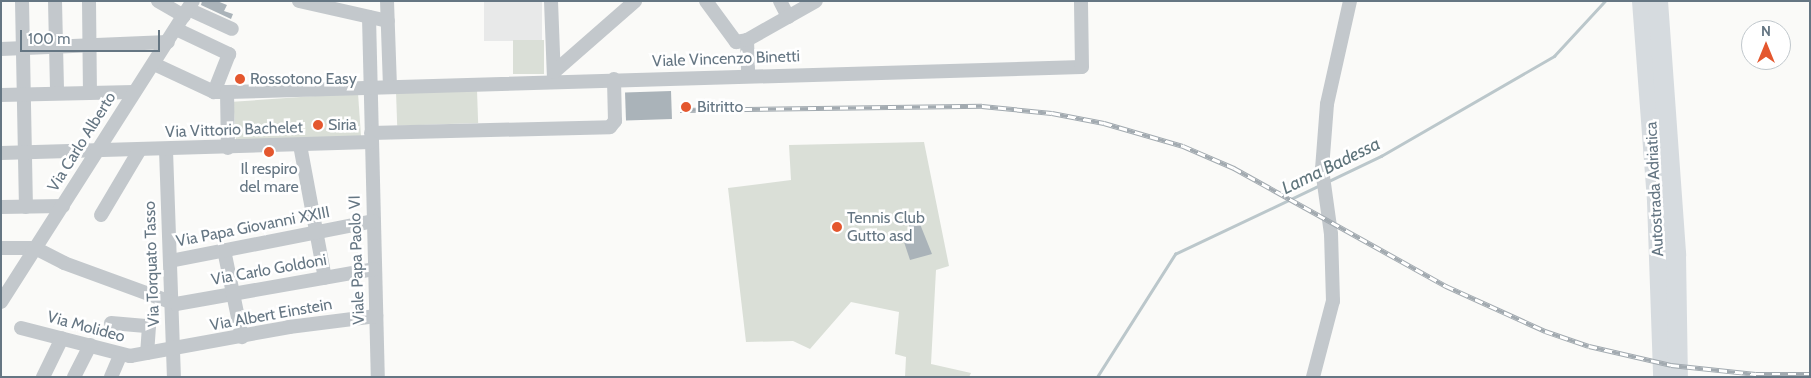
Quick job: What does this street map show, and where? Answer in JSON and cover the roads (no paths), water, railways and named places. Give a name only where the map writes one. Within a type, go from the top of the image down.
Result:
[{"type":"highway","name":"Autostrada Adriatica","points":[[1642,1],[1654,43],[1676,255],[1678,377]]},
{"type":"highway","name":"Autostrada Adriatica","points":[[1658,1],[1654,43],[1663,377]]},
{"type":"street","points":[[22,1],[26,207]]},
{"type":"street","points":[[55,1],[57,92]]},
{"type":"street","points":[[89,1],[90,92]]},
{"type":"street","points":[[158,1],[188,9],[232,29]]},
{"type":"street","points":[[299,1],[388,21]]},
{"type":"street","points":[[387,1],[390,85]]},
{"type":"street","points":[[552,1],[554,77]]},
{"type":"street","points":[[554,77],[635,1]]},
{"type":"street","points":[[706,1],[736,42],[747,40],[816,1]]},
{"type":"street","points":[[780,1],[788,17]]},
{"type":"street","name":"Viale Vincenzo Binetti","points":[[220,92],[554,77],[614,79],[1082,67],[1081,1]]},
{"type":"street","points":[[1313,377],[1333,301],[1331,234],[1322,169],[1327,104],[1350,1]]},
{"type":"street","name":"Via Carlo Alberto","points":[[1,302],[188,9]]},
{"type":"street","name":"Viale Papa Paolo VI","points":[[369,17],[378,377]]},
{"type":"street","points":[[176,29],[229,54],[220,92],[228,148]]},
{"type":"street","points":[[747,40],[748,76]]},
{"type":"street","points":[[1,49],[89,47],[168,42]]},
{"type":"street","points":[[154,64],[220,92]]},
{"type":"street","name":"Via Vittorio Bachelet","points":[[1,153],[139,151],[300,145],[371,138],[610,127],[615,122],[614,79]]},
{"type":"street","points":[[1,95],[57,92],[134,92]]},
{"type":"street","points":[[300,145],[325,278]]},
{"type":"street","name":"Via Torquato Tasso","points":[[166,150],[170,261],[169,303],[174,377]]},
{"type":"street","points":[[101,215],[139,151]]},
{"type":"street","points":[[1,207],[62,206]]},
{"type":"street","name":"Via Papa Giovanni XXIII","points":[[170,261],[373,221]]},
{"type":"street","points":[[1,248],[35,248],[64,264],[169,303]]},
{"type":"street","points":[[224,250],[242,337]]},
{"type":"street","name":"Via Carlo Goldoni","points":[[169,303],[233,294],[374,269]]},
{"type":"street","name":"Via Albert Einstein","points":[[173,350],[376,316]]},
{"type":"street","points":[[111,323],[149,326],[147,353]]},
{"type":"street","name":"Via Molideo","points":[[21,328],[121,354],[173,350]]},
{"type":"street","points":[[43,377],[62,338]]},
{"type":"street","points":[[74,377],[90,345]]},
{"type":"street","points":[[111,377],[121,354]]},
{"type":"waterway","name":"Lama Badessa","points":[[1329,181],[1381,156],[1554,56],[1605,1]]},
{"type":"waterway","name":"Lama Badessa","points":[[1097,377],[1175,254],[1320,185]]},
{"type":"railway","points":[[680,110],[982,106],[1052,113],[1104,123],[1183,146],[1234,168],[1446,286],[1545,331],[1589,346],[1671,365],[1756,374],[1810,374]]},
{"type":"place","name":"Rossotono Easy","points":[[240,79]]},
{"type":"place","name":"Bitritto","points":[[686,107]]},
{"type":"place","name":"Siria","points":[[318,125]]},
{"type":"place","name":"Il respiro del mare","points":[[269,152]]},
{"type":"place","name":"Tennis Club Gutto asd","points":[[837,227]]}]
